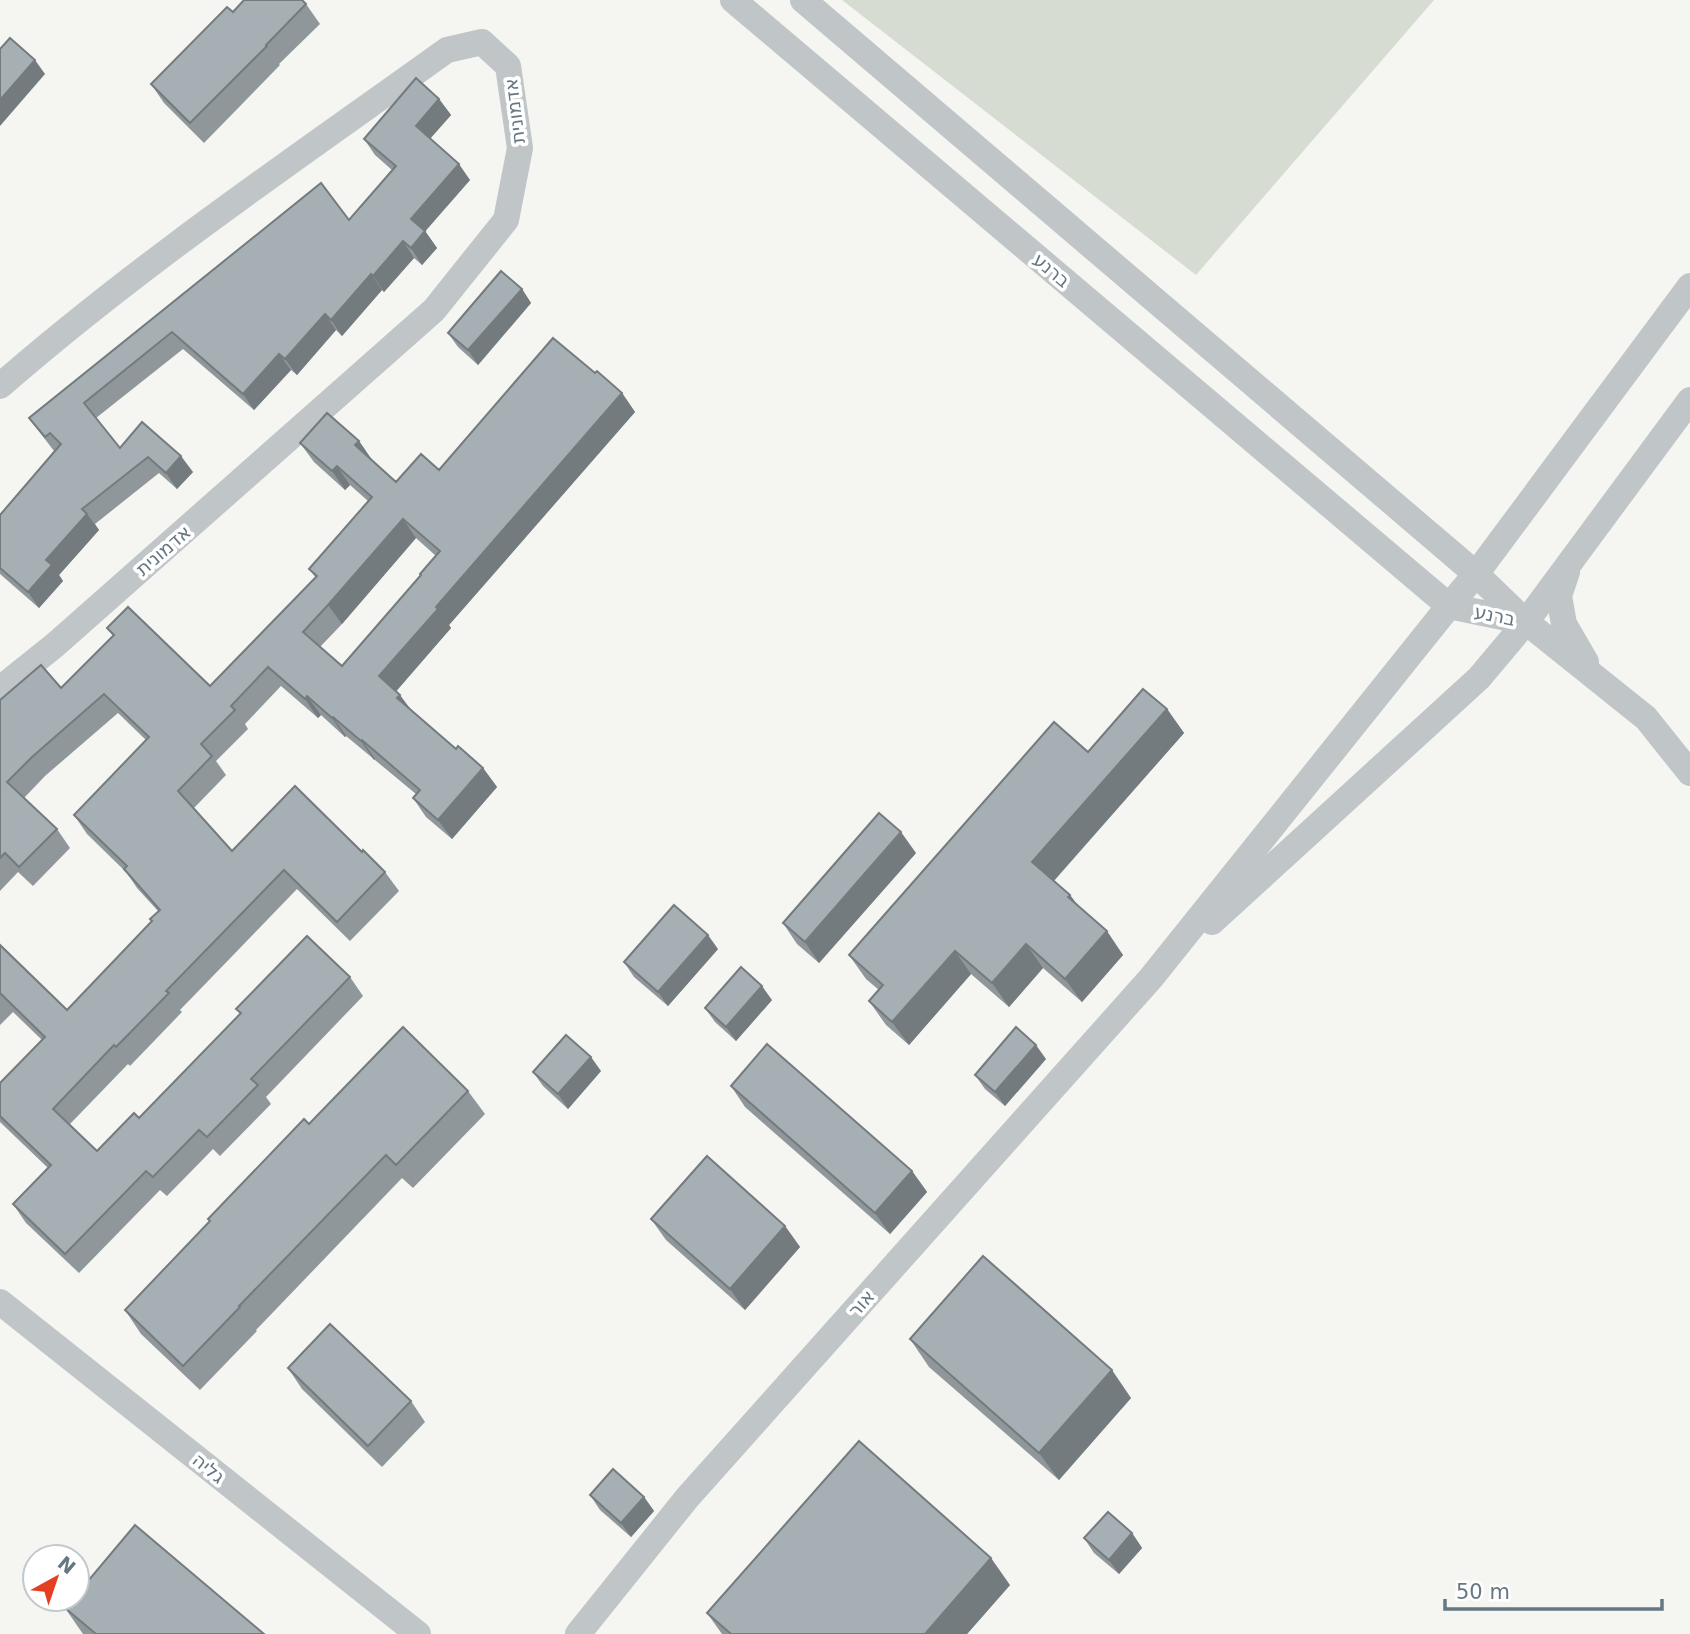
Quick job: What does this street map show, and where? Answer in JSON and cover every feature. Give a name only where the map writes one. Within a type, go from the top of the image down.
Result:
[{"type":"street","name":"ברנע","points":[[733,0],[1449,606],[1526,622]]},
{"type":"street","name":"ברנע","points":[[803,0],[1476,574],[1526,622]]},
{"type":"street","name":"אדמונית","points":[[0,386],[195,230],[447,50],[482,42],[508,66],[520,148],[506,220],[434,310],[55,645],[0,689]]},
{"type":"street","points":[[1152,978],[1476,574],[1690,286]]},
{"type":"street","points":[[1152,978],[1479,678],[1526,622],[1690,400]]},
{"type":"street","points":[[1570,562],[1559,596],[1564,624],[1583,660],[1646,718],[1690,773]]},
{"type":"street","points":[[1526,622],[1646,718]]},
{"type":"street","name":"אור","points":[[578,1634],[687,1498],[1152,978]]},
{"type":"street","name":"גליה","points":[[0,1301],[418,1634]]},
{"type":"shaded area","points":[[842,0],[1434,0],[1196,275]]},
{"type":"building","points":[[244,0],[302,0],[306,4],[190,123],[151,84],[227,7],[233,12]]},
{"type":"building","points":[[10,38],[35,60],[0,100],[0,49]]},
{"type":"building","points":[[416,78],[439,99],[416,126],[459,164],[411,219],[425,231],[411,248],[403,241],[331,320],[325,314],[285,359],[279,354],[243,394],[172,332],[84,403],[120,448],[142,422],[181,456],[166,473],[148,457],[82,509],[87,514],[46,560],[52,565],[28,592],[0,568],[0,515],[61,444],[50,433],[45,437],[29,418],[321,183],[349,220],[396,166],[364,139]]},
{"type":"building","points":[[501,271],[522,289],[468,350],[448,333]]},
{"type":"building","points":[[553,338],[622,393],[379,676],[400,695],[397,698],[456,749],[458,746],[483,768],[438,820],[413,798],[420,790],[362,740],[307,696],[305,699],[268,667],[231,706],[235,710],[201,744],[212,756],[178,791],[232,851],[295,786],[385,872],[337,922],[284,870],[166,991],[169,993],[116,1047],[114,1045],[53,1109],[97,1151],[134,1113],[139,1118],[241,1013],[236,1009],[307,936],[350,977],[251,1079],[258,1085],[207,1137],[199,1130],[153,1177],[146,1171],[65,1254],[13,1204],[51,1165],[0,1116],[0,1083],[45,1037],[0,993],[0,945],[67,1010],[160,910],[124,869],[127,866],[74,815],[149,737],[104,694],[7,782],[57,829],[19,867],[5,853],[0,858],[0,700],[41,665],[61,688],[114,635],[107,628],[128,607],[210,686],[317,576],[309,569],[372,497],[337,466],[332,471],[300,443],[327,413],[359,441],[355,445],[396,482],[421,454],[439,470]],"holes":[[[403,519],[440,551],[342,666],[303,632]]]},
{"type":"building","points":[[1143,689],[1167,709],[1032,862],[1107,931],[1065,979],[1026,944],[992,983],[955,951],[892,1022],[869,1001],[883,985],[849,955],[1054,722],[1088,752]]},
{"type":"building","points":[[879,813],[901,832],[805,942],[783,923]]},
{"type":"building","points":[[674,905],[708,935],[658,992],[624,962]]},
{"type":"building","points":[[741,967],[762,986],[726,1027],[705,1008]]},
{"type":"building","points":[[403,1027],[468,1091],[396,1165],[386,1155],[183,1366],[125,1310],[304,1119],[309,1124]]},
{"type":"building","points":[[1016,1027],[1036,1045],[995,1092],[975,1075]]},
{"type":"building","points":[[566,1035],[591,1057],[558,1094],[533,1072]]},
{"type":"building","points":[[767,1044],[912,1171],[875,1213],[731,1086]]},
{"type":"building","points":[[707,1156],[785,1226],[730,1289],[651,1219]]},
{"type":"building","points":[[983,1256],[1112,1370],[1039,1453],[910,1339]]},
{"type":"building","points":[[330,1324],[411,1401],[368,1446],[288,1368]]},
{"type":"building","points":[[859,1441],[991,1558],[925,1634],[731,1634],[707,1613]]},
{"type":"building","points":[[613,1469],[644,1497],[621,1523],[590,1495]]},
{"type":"building","points":[[1108,1512],[1132,1533],[1109,1560],[1084,1538]]},
{"type":"building","points":[[135,1525],[264,1634],[96,1634],[71,1613],[91,1613],[91,1577]]}]
